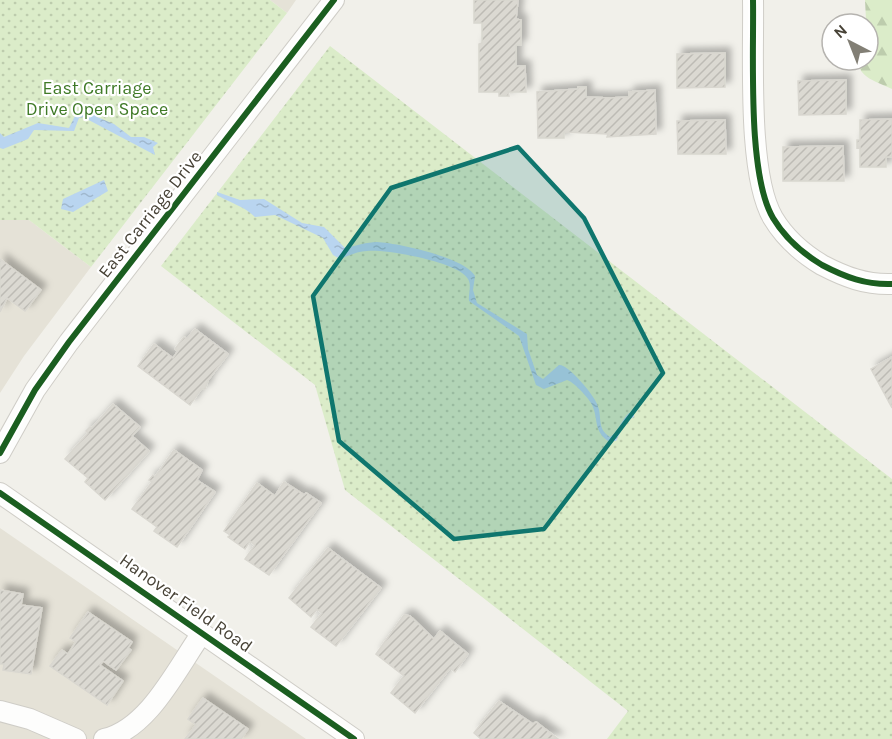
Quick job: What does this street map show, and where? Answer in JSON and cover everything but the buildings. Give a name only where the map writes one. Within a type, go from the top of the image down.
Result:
[{"type":"street","name":"East Carriage Drive","points":[[0,453],[35,390],[69,342],[334,0]]},
{"type":"street","points":[[753,0],[756,149],[762,187],[772,216],[789,240],[810,258],[841,275],[858,281],[892,284]]},
{"type":"street","name":"Hanover Field Road","points":[[0,493],[354,739]]},
{"type":"street","points":[[104,739],[120,734],[141,720],[202,633]]},
{"type":"street","points":[[0,711],[30,719],[76,739]]},
{"type":"highlighted area","points":[[518,147],[584,218],[663,373],[544,529],[454,539],[339,441],[313,296],[391,188]]},
{"type":"shaded area","points":[[270,0],[296,0],[287,13]]},
{"type":"shaded area","points":[[0,220],[29,220],[91,267],[24,356],[0,393]]},
{"type":"shaded area","points":[[0,528],[306,739],[0,739]]},
{"type":"green space","name":"East Carriage Drive Open Space","points":[[0,0],[270,0],[287,13],[91,267],[29,220],[0,220]]},
{"type":"green space","points":[[865,0],[892,0],[892,89],[870,79],[862,72],[880,72],[880,12],[866,12]]},
{"type":"green space","points":[[330,46],[892,479],[892,739],[607,739],[628,711],[345,490],[315,385],[161,266]]},
{"type":"water","points":[[86,106],[97,117],[114,124],[131,137],[144,137],[158,143],[153,147],[155,155],[83,117],[79,118],[74,131],[34,130],[28,139],[3,149],[0,148],[0,133],[4,137],[38,123],[69,128],[77,112]]},
{"type":"water","points":[[104,180],[108,191],[73,212],[61,209],[63,199]]},
{"type":"water","points":[[217,192],[240,200],[264,199],[302,223],[324,227],[345,248],[373,242],[387,243],[415,248],[459,263],[475,276],[473,290],[477,303],[527,334],[528,349],[537,375],[543,379],[559,365],[568,369],[595,400],[599,409],[601,426],[610,437],[629,413],[634,413],[634,417],[626,421],[616,441],[608,441],[598,429],[592,404],[573,384],[567,380],[544,389],[536,385],[519,336],[469,301],[468,279],[451,267],[390,252],[364,251],[340,259],[333,255],[323,238],[275,215],[255,217],[242,207],[217,195]]},
{"type":"cycle path","points":[[0,453],[35,390],[69,342],[334,0]]},
{"type":"cycle path","points":[[753,0],[756,144],[759,173],[773,218],[795,245],[822,265],[856,279],[892,284]]},
{"type":"cycle path","points":[[0,493],[354,739]]}]
